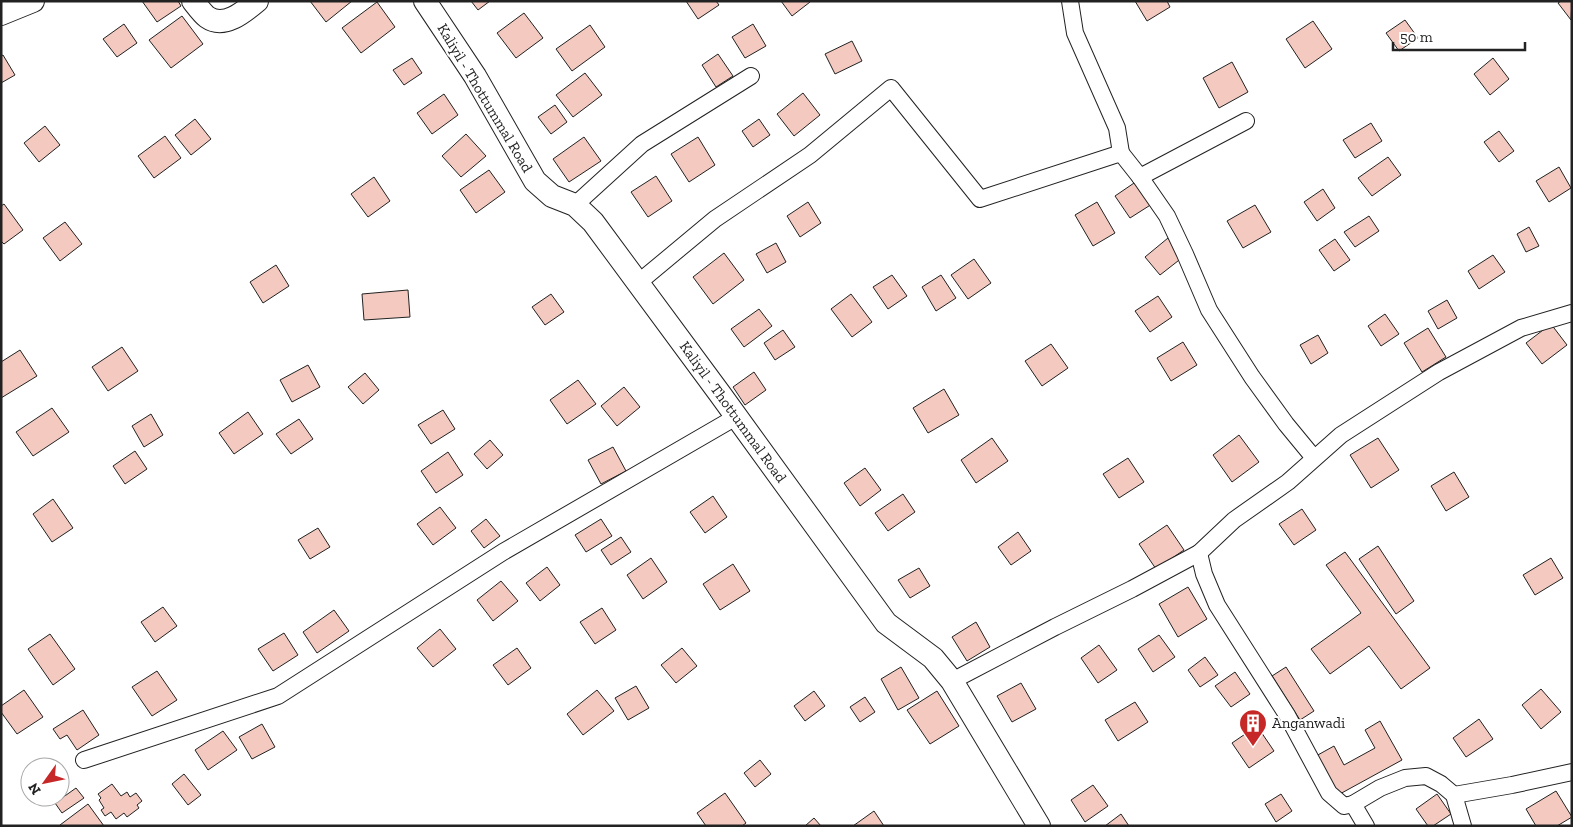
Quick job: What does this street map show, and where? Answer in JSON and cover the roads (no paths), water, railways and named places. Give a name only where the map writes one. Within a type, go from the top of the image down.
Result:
[{"type":"main road","points":[[1,14],[34,1]]},
{"type":"main road","points":[[193,1],[207,17],[220,22],[239,15],[257,1]]},
{"type":"main road","name":"Kaliyil - Thottummal Road","points":[[425,1],[475,76],[536,181],[552,196],[575,205],[594,222],[886,623],[933,658],[952,680],[1039,826]]},
{"type":"street","points":[[1070,1],[1075,33],[1116,128],[1121,154],[1140,177],[1167,216],[1209,310],[1263,392],[1314,458]]},
{"type":"street","points":[[575,205],[642,144],[751,76]]},
{"type":"street","points":[[638,283],[715,219],[810,155],[891,88],[980,199],[1121,154]]},
{"type":"street","points":[[1140,177],[1246,121]]},
{"type":"street","points":[[952,680],[1199,553],[1234,520],[1288,482],[1341,435],[1438,372],[1521,328],[1572,313]]},
{"type":"street","points":[[84,760],[278,696],[503,552],[736,417]]},
{"type":"street","points":[[1199,553],[1204,574],[1216,605],[1287,715],[1329,793],[1344,806],[1353,804],[1380,788],[1405,778],[1426,776],[1441,784],[1454,796],[1463,826]]},
{"type":"street","points":[[1454,796],[1572,772]]},
{"type":"street","points":[[1353,804],[1366,826]]},
{"type":"place","name":"Anganwadi","points":[[1253,747]]}]
